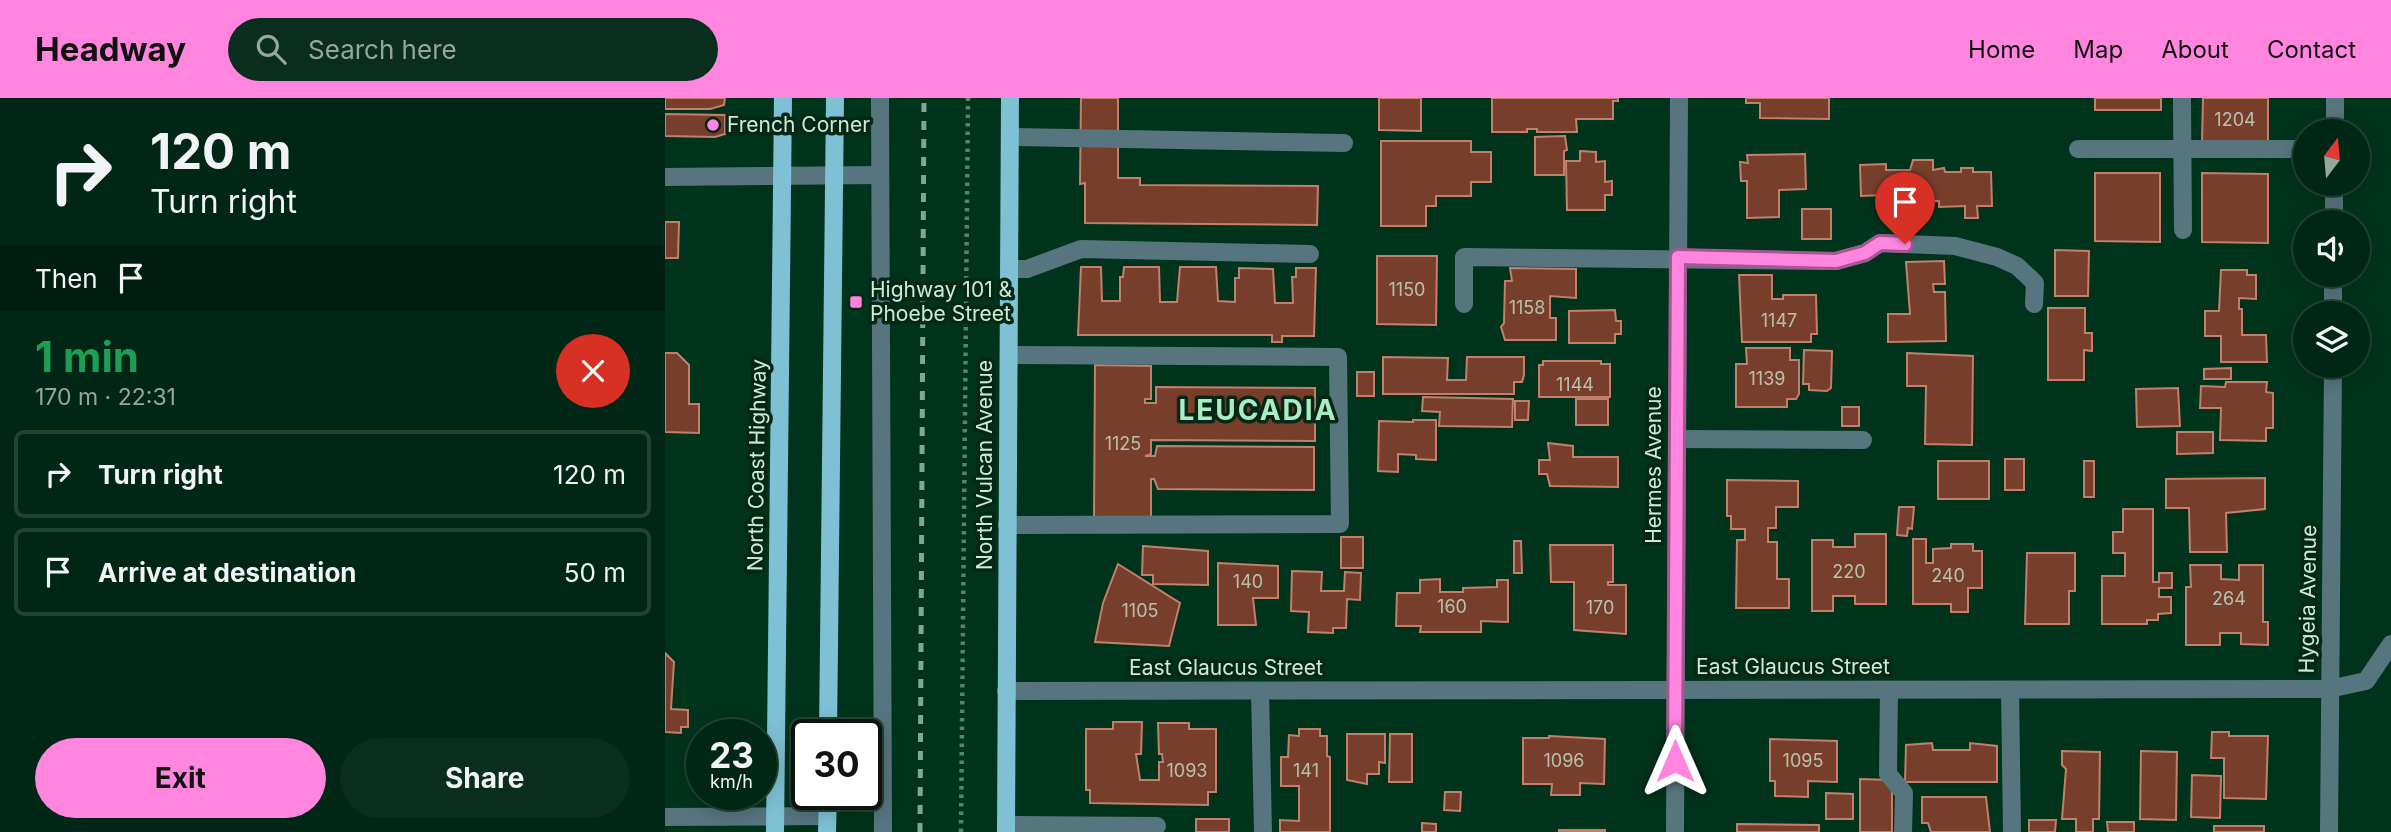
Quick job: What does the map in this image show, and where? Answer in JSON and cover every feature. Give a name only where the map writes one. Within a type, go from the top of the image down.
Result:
[{"type":"main road","name":"North Coast Highway","points":[[776,824],[783,98]]},
{"type":"main road","points":[[828,719],[835,98]]},
{"type":"main road","name":"North Vulcan Avenue","points":[[1006,828],[1010,98]]},
{"type":"street","points":[[880,98],[883,832]]},
{"type":"street","name":"Hermes Avenue","points":[[1675,832],[1679,98]]},
{"type":"street","points":[[2182,98],[2183,230]]},
{"type":"street","points":[[2335,98],[2335,119]]},
{"type":"street","points":[[1010,137],[1343,142]]},
{"type":"street","points":[[2078,149],[2293,149]]},
{"type":"street","points":[[665,177],[880,175]]},
{"type":"street","points":[[1464,304],[1464,257],[1678,257],[1836,261],[1865,253],[1880,243],[1955,246],[1997,257],[2017,266],[2035,282],[2034,304]]},
{"type":"street","points":[[1009,269],[1027,269],[1081,249],[1310,254]]},
{"type":"street","points":[[1007,524],[1340,524],[1338,357],[1009,355]]},
{"type":"street","name":"Hygeia Avenue","points":[[2329,832],[2333,378]]},
{"type":"street","points":[[1677,439],[1863,440]]},
{"type":"street","name":"East Glaucus Street","points":[[1006,691],[2329,689],[2365,681],[2391,644]]},
{"type":"street","points":[[1889,690],[1888,774],[1904,793],[1903,832]]},
{"type":"street","points":[[2010,690],[2012,832]]},
{"type":"street","points":[[1259,691],[1263,832]]},
{"type":"street","points":[[665,817],[776,824],[827,824]]},
{"type":"street","points":[[1006,828],[1157,826]]},
{"type":"path","points":[[961,832],[968,98]]},
{"type":"building","points":[[665,98],[725,98],[724,105],[710,109],[665,109]]},
{"type":"building","points":[[1081,98],[1118,98],[1118,178],[1140,178],[1140,185],[1318,186],[1317,225],[1085,223],[1085,183],[1080,184]]},
{"type":"building","points":[[1379,98],[1421,98],[1421,131],[1379,130]]},
{"type":"building","points":[[1492,98],[1618,98],[1618,101],[1613,101],[1613,119],[1576,119],[1577,132],[1537,132],[1537,129],[1527,129],[1527,132],[1492,132]]},
{"type":"building","points":[[1746,98],[1829,98],[1829,119],[1760,118],[1760,103],[1746,103]]},
{"type":"building","points":[[2095,98],[2161,98],[2161,110],[2095,110]]},
{"type":"building","points":[[2203,98],[2268,98],[2268,144],[2202,143]]},
{"type":"building","points":[[665,114],[725,115],[725,134],[715,137],[665,136]]},
{"type":"building","points":[[1565,136],[1567,150],[1564,151],[1564,175],[1535,175],[1535,137]]},
{"type":"building","points":[[1381,141],[1471,141],[1471,152],[1491,152],[1491,182],[1471,182],[1471,196],[1436,196],[1436,206],[1426,206],[1426,226],[1381,226]]},
{"type":"building","points":[[1580,151],[1596,152],[1596,162],[1605,161],[1605,182],[1612,181],[1612,195],[1605,195],[1605,210],[1567,210],[1566,161],[1580,161]]},
{"type":"building","points":[[1805,154],[1806,189],[1779,190],[1779,217],[1747,218],[1747,181],[1741,181],[1740,162],[1748,163],[1747,155]]},
{"type":"building","points":[[1913,160],[1933,160],[1933,170],[1944,168],[1945,172],[1961,172],[1961,168],[1973,168],[1973,172],[1991,172],[1992,206],[1977,206],[1978,218],[1965,218],[1965,206],[1939,207],[1939,201],[1884,202],[1884,195],[1861,196],[1860,165],[1886,164],[1886,170],[1910,170]]},
{"type":"building","points":[[2095,173],[2160,173],[2160,242],[2095,241]]},
{"type":"building","points":[[2202,173],[2268,174],[2268,243],[2202,242]]},
{"type":"building","points":[[1802,209],[1831,209],[1831,239],[1802,239]]},
{"type":"building","points":[[665,222],[679,222],[678,258],[665,258]]},
{"type":"building","points":[[2055,250],[2089,251],[2088,296],[2055,296]]},
{"type":"building","points":[[1377,256],[1437,256],[1436,325],[1377,324]]},
{"type":"building","points":[[1944,261],[1945,284],[1933,284],[1934,292],[1945,292],[1946,341],[1888,342],[1888,314],[1910,314],[1906,262]]},
{"type":"building","points":[[1081,267],[1101,267],[1102,301],[1120,301],[1120,277],[1123,277],[1124,267],[1159,267],[1160,302],[1177,302],[1180,267],[1216,267],[1218,301],[1235,302],[1235,278],[1239,278],[1239,268],[1273,269],[1275,303],[1293,303],[1292,277],[1296,277],[1296,268],[1316,268],[1314,336],[1282,336],[1282,342],[1272,342],[1272,335],[1078,335]]},
{"type":"building","points":[[1510,268],[1576,269],[1576,298],[1550,296],[1550,318],[1556,318],[1556,340],[1505,340],[1501,327],[1504,323],[1505,281],[1512,281]]},
{"type":"building","points":[[2221,270],[2247,270],[2247,275],[2256,275],[2256,299],[2239,298],[2239,309],[2242,309],[2242,335],[2266,335],[2267,362],[2221,362],[2221,336],[2205,336],[2205,311],[2219,311]]},
{"type":"building","points":[[1739,275],[1772,275],[1772,299],[1783,299],[1783,295],[1816,295],[1817,334],[1811,334],[1811,342],[1742,342]]},
{"type":"building","points":[[2048,308],[2085,308],[2085,333],[2092,333],[2092,351],[2084,350],[2084,380],[2048,380]]},
{"type":"building","points":[[1615,310],[1616,321],[1621,321],[1621,334],[1615,334],[1615,343],[1569,343],[1569,311]]},
{"type":"building","points":[[1746,348],[1790,348],[1790,360],[1799,360],[1799,394],[1796,399],[1787,399],[1787,407],[1736,407],[1736,364],[1747,364]]},
{"type":"building","points":[[1804,350],[1832,351],[1831,388],[1827,391],[1809,390],[1809,384],[1803,384]]},
{"type":"building","points":[[665,353],[677,353],[689,365],[689,404],[699,404],[699,433],[665,432]]},
{"type":"building","points":[[1907,353],[1973,356],[1972,445],[1925,444],[1926,386],[1907,386]]},
{"type":"building","points":[[1383,357],[1448,358],[1447,380],[1466,380],[1467,357],[1524,357],[1524,375],[1522,382],[1514,382],[1514,394],[1383,394]]},
{"type":"building","points":[[1543,361],[1601,361],[1601,364],[1610,364],[1610,397],[1539,397],[1539,365],[1543,365]]},
{"type":"building","points":[[1095,365],[1151,366],[1151,399],[1145,399],[1145,403],[1156,403],[1156,387],[1315,388],[1315,441],[1151,440],[1151,454],[1145,456],[1155,456],[1157,446],[1314,447],[1314,490],[1158,489],[1154,479],[1151,479],[1151,518],[1094,518]]},
{"type":"building","points":[[2231,368],[2231,379],[2204,379],[2204,369]]},
{"type":"building","points":[[1357,372],[1374,372],[1374,396],[1357,396]]},
{"type":"building","points":[[2226,382],[2267,382],[2266,392],[2273,393],[2273,428],[2266,428],[2266,441],[2220,440],[2221,408],[2200,408],[2201,386],[2225,387]]},
{"type":"building","points":[[2178,388],[2180,426],[2137,427],[2136,389]]},
{"type":"building","points":[[1423,397],[1513,399],[1512,427],[1439,426],[1440,412],[1422,411]]},
{"type":"building","points":[[1576,399],[1608,399],[1608,425],[1576,425]]},
{"type":"building","points":[[1515,401],[1529,401],[1528,420],[1515,420]]},
{"type":"building","points":[[1842,407],[1859,407],[1859,426],[1842,426]]},
{"type":"building","points":[[1436,420],[1436,460],[1416,459],[1416,455],[1398,454],[1398,472],[1378,471],[1379,421]]},
{"type":"building","points":[[2177,432],[2213,432],[2213,453],[2177,454]]},
{"type":"building","points":[[1548,443],[1573,446],[1573,457],[1618,457],[1618,487],[1550,486],[1547,474],[1539,474],[1539,460],[1550,460]]},
{"type":"building","points":[[2005,459],[2024,459],[2024,490],[2005,490]]},
{"type":"building","points":[[1938,461],[1989,461],[1989,499],[1938,499]]},
{"type":"building","points":[[2084,461],[2094,461],[2094,497],[2084,497]]},
{"type":"building","points":[[2265,478],[2265,509],[2226,513],[2227,552],[2190,552],[2189,508],[2166,508],[2166,479]]},
{"type":"building","points":[[1727,480],[1798,481],[1798,507],[1776,507],[1776,528],[1768,528],[1768,542],[1777,542],[1777,579],[1789,579],[1789,608],[1736,608],[1737,540],[1745,540],[1745,529],[1731,529],[1731,516],[1727,516]]},
{"type":"building","points":[[1899,507],[1914,507],[1912,529],[1908,528],[1907,536],[1897,535]]},
{"type":"building","points":[[2123,509],[2153,509],[2153,582],[2159,582],[2159,573],[2172,573],[2172,588],[2159,588],[2159,597],[2171,597],[2171,613],[2158,614],[2158,620],[2147,620],[2147,624],[2102,624],[2102,576],[2125,576],[2125,553],[2113,553],[2113,532],[2123,532]]},
{"type":"building","points":[[1855,534],[1886,534],[1886,604],[1855,604],[1855,596],[1833,596],[1833,611],[1812,611],[1812,540],[1833,540],[1833,547],[1855,547]]},
{"type":"building","points":[[1341,537],[1363,537],[1363,568],[1341,568]]},
{"type":"building","points":[[1913,539],[1926,539],[1926,563],[1933,563],[1933,549],[1951,548],[1951,544],[1973,544],[1973,551],[1982,551],[1982,588],[1968,588],[1968,612],[1951,612],[1951,604],[1913,604]]},
{"type":"building","points":[[1514,541],[1521,541],[1522,573],[1514,573]]},
{"type":"building","points":[[1550,545],[1613,545],[1613,582],[1608,582],[1608,585],[1626,585],[1626,634],[1574,630],[1574,582],[1551,582]]},
{"type":"building","points":[[1143,546],[1208,551],[1208,585],[1153,584],[1153,575],[1142,575]]},
{"type":"building","points":[[2027,553],[2075,553],[2075,591],[2069,591],[2069,624],[2025,624]]},
{"type":"building","points":[[1218,563],[1278,566],[1278,598],[1253,598],[1256,625],[1218,625]]},
{"type":"building","points":[[1118,564],[1180,603],[1169,646],[1095,642],[1103,603]]},
{"type":"building","points":[[2190,565],[2221,565],[2221,579],[2239,580],[2239,565],[2263,565],[2263,622],[2268,622],[2268,645],[2241,644],[2241,633],[2220,633],[2220,645],[2186,645],[2186,587],[2191,587]]},
{"type":"building","points":[[1292,571],[1322,572],[1321,591],[1344,591],[1345,572],[1361,573],[1360,600],[1347,599],[1346,628],[1333,628],[1333,633],[1308,632],[1309,612],[1291,611]]},
{"type":"building","points":[[1440,579],[1440,592],[1497,587],[1497,580],[1508,580],[1508,622],[1481,621],[1481,632],[1420,632],[1421,626],[1396,626],[1397,593],[1420,593],[1420,580]]},
{"type":"building","points":[[665,653],[674,662],[671,709],[688,710],[688,719],[686,727],[681,727],[681,733],[665,732]]},
{"type":"building","points":[[1113,722],[1142,722],[1141,754],[1136,754],[1140,780],[1159,780],[1159,762],[1163,762],[1162,754],[1159,754],[1158,723],[1189,723],[1189,729],[1216,729],[1216,792],[1208,792],[1208,805],[1090,803],[1090,790],[1086,790],[1086,729],[1113,729]]},
{"type":"building","points":[[1299,729],[1320,729],[1320,736],[1327,736],[1327,756],[1330,757],[1330,832],[1280,832],[1280,820],[1299,821],[1299,786],[1281,786],[1281,757],[1288,757],[1289,735],[1299,736]]},
{"type":"building","points":[[2212,732],[2229,732],[2229,736],[2268,736],[2266,799],[2224,798],[2224,758],[2211,758]]},
{"type":"building","points":[[1347,734],[1385,734],[1385,763],[1379,762],[1379,774],[1367,774],[1367,784],[1347,780]]},
{"type":"building","points":[[1390,734],[1412,734],[1412,782],[1389,782]]},
{"type":"building","points":[[1549,736],[1605,739],[1604,784],[1580,783],[1580,795],[1551,795],[1552,784],[1523,784],[1523,738]]},
{"type":"building","points":[[1770,739],[1837,741],[1837,782],[1808,781],[1808,797],[1775,796],[1775,781],[1770,781]]},
{"type":"building","points":[[1932,743],[1933,750],[1970,750],[1970,743],[1997,746],[1997,782],[1905,782],[1906,745]]},
{"type":"building","points":[[2062,751],[2100,752],[2099,819],[2093,819],[2093,832],[2076,832],[2076,819],[2062,819],[2066,769],[2062,765]]},
{"type":"building","points":[[2141,751],[2177,752],[2176,820],[2140,819]]},
{"type":"building","points":[[2192,775],[2221,776],[2220,818],[2191,817]]},
{"type":"building","points":[[1860,779],[1892,780],[1892,832],[1860,832]]},
{"type":"building","points":[[1445,792],[1461,792],[1460,811],[1444,810]]},
{"type":"building","points":[[1826,793],[1853,794],[1853,819],[1826,819]]},
{"type":"building","points":[[1922,797],[1986,797],[1990,832],[1931,832],[1928,823],[1922,823]]},
{"type":"building","points":[[1196,819],[1229,819],[1229,832],[1196,832]]},
{"type":"building","points":[[2029,820],[2056,820],[2055,832],[2029,832]]},
{"type":"building","points":[[2107,822],[2134,822],[2134,832],[2108,832]]},
{"type":"building","points":[[1422,823],[1436,824],[1436,832],[1422,832]]},
{"type":"building","points":[[1737,824],[1819,825],[1819,832],[1737,832]]},
{"type":"building","points":[[2214,826],[2264,826],[2264,832],[2214,832]]},
{"type":"building","points":[[1605,830],[1605,832],[1559,832]]},
{"type":"railway","points":[[920,832],[924,98]]},
{"type":"place","name":"French Corner","points":[[713,125]]},
{"type":"place","name":"Highway 101 & Phoebe Street","points":[[856,302]]},
{"type":"district","name":"LEUCADIA","points":[[1258,410]]},
{"type":"route","points":[[1675,761],[1678,257],[1836,261],[1865,253],[1880,243],[1905,244]]}]
